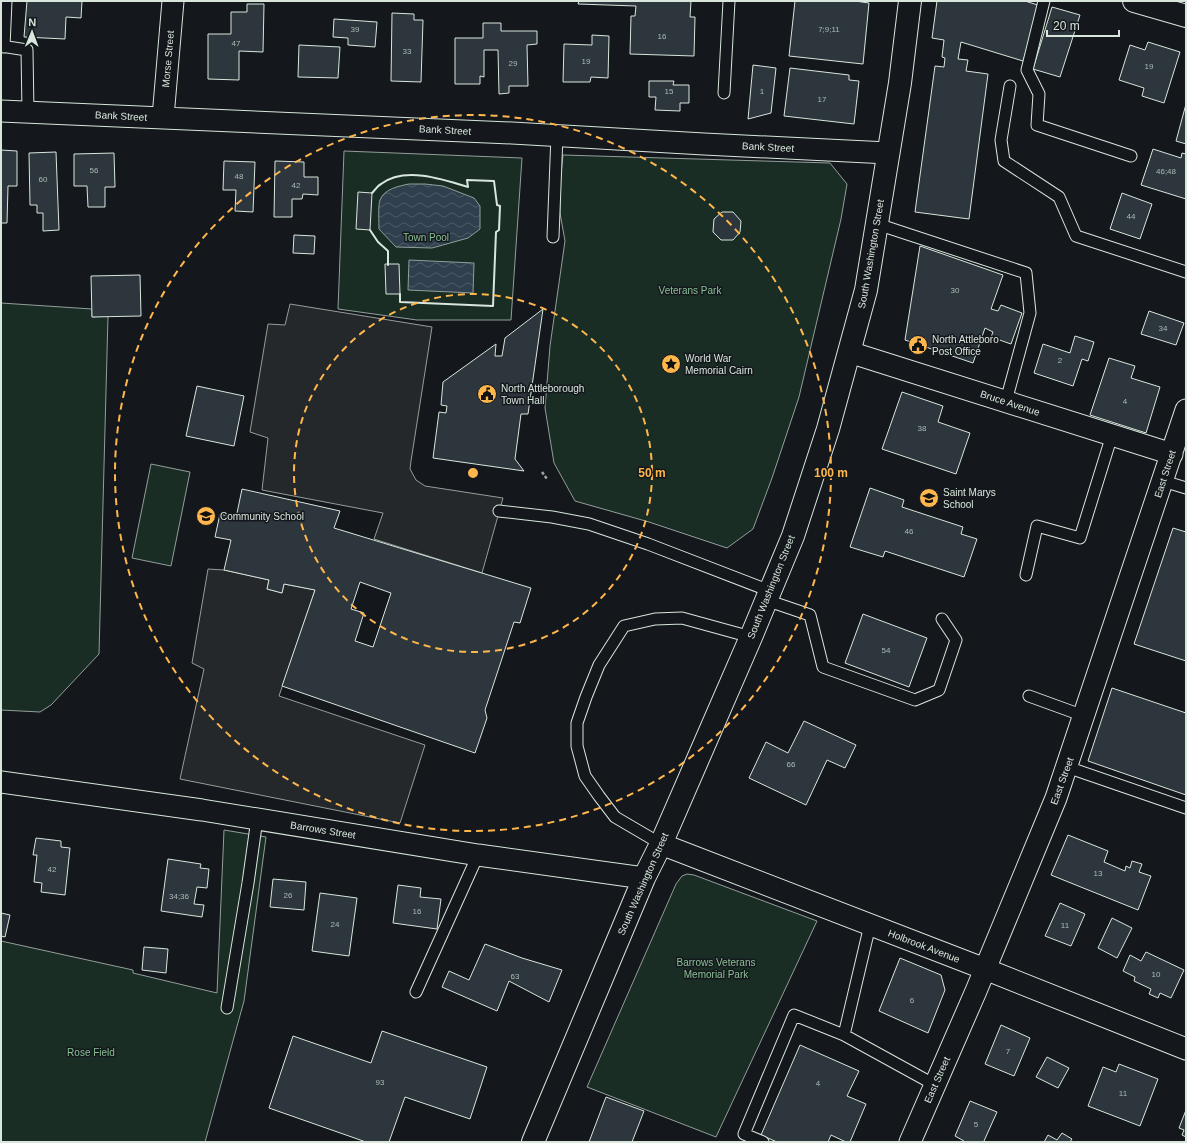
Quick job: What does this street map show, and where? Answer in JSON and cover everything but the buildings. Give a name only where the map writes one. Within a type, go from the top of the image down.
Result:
[{"type":"main road","name":"South Washington Street","points":[[532,1142],[644,878],[661,844],[751,637],[792,536],[828,429],[866,290],[900,83],[910,1]]},
{"type":"main road","points":[[1134,1],[1186,16]]},
{"type":"street","name":"Morse Street","points":[[163,118],[173,1]]},
{"type":"street","name":"Bank Street","points":[[1,111],[557,136],[888,153]]},
{"type":"street","name":"Bruce Avenue","points":[[849,352],[1172,454]]},
{"type":"street","name":"East Street","points":[[910,1142],[985,969],[1056,798],[1186,410]]},
{"type":"street","name":"Barrows Street","points":[[1,782],[258,819],[478,855],[644,878]]},
{"type":"street","name":"Holbrook Avenue","points":[[661,844],[985,969],[1186,1049]]},
{"type":"lane","points":[[6,1],[2,46],[27,50],[28,112]]},
{"type":"lane","points":[[724,93],[729,1]]},
{"type":"lane","points":[[1044,1],[1027,70],[1039,94],[1037,125],[1130,156]]},
{"type":"lane","points":[[1010,86],[1001,140],[1004,161],[1059,197],[1076,236],[1186,272]]},
{"type":"lane","points":[[553,237],[557,136]]},
{"type":"lane","points":[[877,224],[1026,273],[1030,313],[1006,401]]},
{"type":"lane","points":[[1026,575],[1037,526],[1080,538],[1112,435]]},
{"type":"lane","points":[[1163,481],[1186,488]]},
{"type":"lane","points":[[499,511],[552,517],[589,524],[648,544],[768,595],[810,615],[824,666],[916,700],[939,690],[956,640],[942,619]]},
{"type":"lane","points":[[661,844],[615,817],[585,776],[577,746],[577,723],[599,665],[624,626],[655,619],[682,618],[751,637]]},
{"type":"lane","points":[[1029,696],[1084,716]]},
{"type":"lane","points":[[1067,767],[1186,808]]},
{"type":"lane","points":[[227,1008],[258,819]]},
{"type":"lane","points":[[416,992],[478,855]]},
{"type":"lane","points":[[844,1035],[870,925]]},
{"type":"lane","points":[[763,1142],[744,1134],[794,1016],[844,1035],[935,1085]]},
{"type":"path","points":[[542,472],[547,479]]},
{"type":"green space","name":"Town Pool","points":[[344,151],[522,158],[511,320],[417,320],[338,309]]},
{"type":"green space","name":"Veterans Park","points":[[563,155],[830,163],[847,184],[841,219],[799,397],[753,529],[727,548],[649,522],[575,501],[554,463],[545,408],[550,346],[565,241],[560,213],[560,184]]},
{"type":"green space","points":[[1,303],[92,309],[92,317],[108,316],[99,654],[51,705],[40,712],[1,710]]},
{"type":"green space","points":[[151,464],[190,472],[171,566],[132,558]]},
{"type":"green space","name":"Rose Field","points":[[224,830],[266,837],[244,1001],[205,1142],[1,1142],[1,941],[133,970],[133,973],[217,993]]},
{"type":"green space","name":"Barrows Veterans Memorial Park","points":[[687,874],[694,875],[817,921],[716,1137],[587,1087],[676,884],[682,876]]},
{"type":"shaded area","points":[[290,304],[432,327],[410,469],[416,480],[425,486],[503,498],[482,573],[374,539],[383,513],[262,490],[268,438],[250,432],[268,324],[285,325]]},
{"type":"shaded area","points":[[208,569],[224,570],[269,580],[267,589],[282,593],[284,584],[315,590],[279,696],[425,745],[400,823],[180,779],[204,669],[192,663]]},
{"type":"water","points":[[409,184],[443,186],[474,198],[480,206],[480,229],[468,238],[432,248],[396,247],[379,229],[379,202],[382,196],[388,191],[396,187]]},
{"type":"water","points":[[409,260],[474,263],[473,293],[408,290]]},
{"type":"wall","points":[[372,193],[377,187],[390,179],[401,176],[424,176],[468,187],[467,180],[494,181],[497,205],[500,206],[499,230],[496,232],[493,306],[400,302],[400,294]]},
{"type":"wall","points":[[370,230],[378,242],[388,251],[388,265]]},
{"type":"place","name":"North Attleboro Post Office","points":[[918,345]]},
{"type":"place","name":"World War Memorial Cairn","points":[[671,364]]},
{"type":"place","name":"North Attleborough Town Hall","points":[[487,394]]},
{"type":"place","name":"Saint Marys School","points":[[929,498]]},
{"type":"place","name":"Community School","points":[[206,516]]}]
